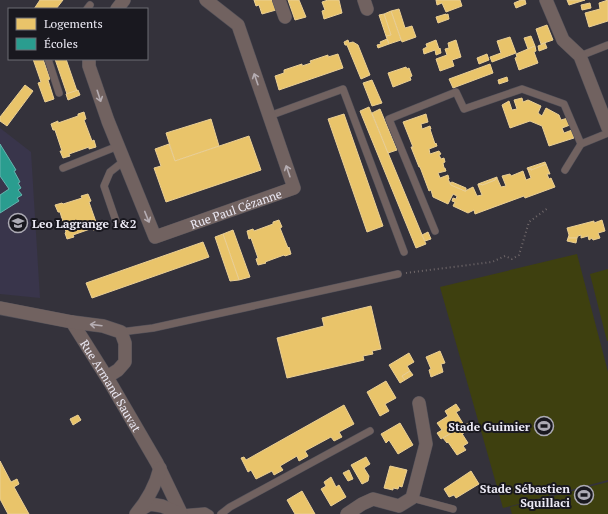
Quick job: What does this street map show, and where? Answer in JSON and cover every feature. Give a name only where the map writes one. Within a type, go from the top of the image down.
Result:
[{"type":"street","points":[[118,8],[124,0]]},
{"type":"street","name":"Rue Paul Cézanne","points":[[88,60],[108,121],[156,237],[294,188],[238,25],[206,0]]},
{"type":"street","points":[[279,0],[285,16]]},
{"type":"street","points":[[546,0],[564,40],[580,56],[608,128]]},
{"type":"street","points":[[0,308],[72,322],[103,326],[121,332],[125,343],[125,362],[118,370],[107,377]]},
{"type":"street","name":"Rue Armand Sauvat","points":[[72,322],[107,377],[160,468],[181,514]]},
{"type":"street","points":[[347,514],[373,499],[399,506],[412,498],[426,444],[419,403]]},
{"type":"street","points":[[138,512],[158,477],[160,468]]},
{"type":"street","points":[[138,512],[150,504],[162,506],[181,514]]},
{"type":"lane","points":[[580,56],[608,45]]},
{"type":"lane","points":[[48,60],[59,93]]},
{"type":"lane","points":[[269,116],[343,89],[404,252]]},
{"type":"lane","points":[[435,231],[389,119],[456,92],[464,109],[522,89],[564,104],[581,144]]},
{"type":"lane","points":[[565,170],[581,144],[608,133]]},
{"type":"lane","points":[[63,168],[118,146]]},
{"type":"lane","points":[[117,224],[104,186],[110,172],[124,161]]},
{"type":"lane","points":[[121,332],[153,328],[398,274]]},
{"type":"lane","points":[[220,514],[230,507],[370,432]]},
{"type":"lane","points":[[412,498],[453,509]]},
{"type":"lane","points":[[181,514],[205,511],[210,514]]},
{"type":"path","points":[[398,274],[492,262],[505,256],[512,258],[519,255],[529,222],[548,208]]},
{"type":"shaded area","name":"Leo Lagrange 1&2","points":[[0,128],[31,152],[40,298],[0,294]]},
{"type":"shaded area","name":"Stade Guimier","points":[[577,254],[608,372],[608,480],[503,508],[440,287]]},
{"type":"shaded area","points":[[608,269],[608,341],[607,341],[590,274]]},
{"type":"shaded area","name":"Stade Sébastien Squillaci","points":[[608,482],[608,514],[512,514],[510,507]]},
{"type":"building: Logements","points":[[40,0],[63,0],[57,8],[35,8]]},
{"type":"building: Logements","points":[[254,0],[272,0],[276,10],[262,14],[259,5],[256,6]]},
{"type":"building: Logements","points":[[288,0],[299,0],[306,17],[295,20]]},
{"type":"building: Logements","points":[[328,0],[339,0],[342,13],[324,19],[322,11],[325,10],[322,2]]},
{"type":"building: Logements","points":[[436,0],[460,0],[462,6],[446,12],[442,3],[437,5]]},
{"type":"building: Logements","points":[[525,0],[526,4],[516,8],[514,3]]},
{"type":"building: Logements","points":[[567,0],[585,0],[569,5]]},
{"type":"building: Logements","points":[[608,0],[608,21],[589,27],[585,13],[600,9],[599,3]]},
{"type":"building: Logements","points":[[590,3],[591,8],[582,10],[581,5]]},
{"type":"building: Logements","points":[[399,9],[405,28],[412,26],[416,37],[402,42],[391,11]]},
{"type":"building: Logements","points":[[391,11],[401,40],[389,44],[386,36],[391,35],[384,14]]},
{"type":"building: Logements","points":[[384,14],[391,35],[386,36],[379,15]]},
{"type":"building: Logements","points":[[448,14],[449,19],[438,23],[436,17]]},
{"type":"building: Logements","points":[[547,25],[553,40],[541,44],[536,29]]},
{"type":"building: Logements","points":[[531,36],[535,46],[528,49],[524,38]]},
{"type":"building: Logements","points":[[510,37],[516,53],[492,62],[490,57],[501,53],[497,41]]},
{"type":"building: Logements","points":[[387,39],[389,44],[378,48],[377,45],[381,44],[380,42]]},
{"type":"building: Logements","points":[[348,40],[349,43],[353,42],[358,45],[370,75],[361,79],[347,45],[345,45],[344,42]]},
{"type":"building: Logements","points":[[436,40],[441,53],[436,55],[435,50],[424,54],[423,49],[427,47],[426,44]]},
{"type":"building: Logements","points":[[456,40],[461,57],[452,60],[454,66],[440,71],[436,59],[447,55],[445,49],[449,48],[448,43]]},
{"type":"building: Logements","points":[[545,43],[547,48],[539,51],[538,46]]},
{"type":"building: Logements","points":[[535,46],[536,51],[534,52],[538,63],[519,70],[515,58],[517,57],[516,54]]},
{"type":"building: Logements","points":[[338,54],[343,68],[279,90],[275,76],[284,73],[284,70],[302,64],[302,66],[311,63],[310,61],[328,55],[328,57]]},
{"type":"building: Logements","points":[[487,54],[489,60],[479,64],[477,58]]},
{"type":"building: Logements","points":[[33,60],[43,60],[50,79],[48,80],[54,99],[45,102],[38,83],[41,82]]},
{"type":"building: Logements","points":[[55,60],[66,60],[77,91],[67,94]]},
{"type":"building: Logements","points":[[490,64],[493,73],[453,88],[449,79]]},
{"type":"building: Logements","points":[[406,67],[407,69],[409,68],[412,76],[410,77],[411,80],[393,87],[388,73]]},
{"type":"building: Logements","points":[[507,77],[508,81],[499,84],[498,80]]},
{"type":"building: Logements","points":[[372,80],[382,103],[372,106],[363,83]]},
{"type":"building: Logements","points":[[25,85],[33,91],[7,126],[0,121],[0,117]]},
{"type":"building: Logements","points":[[78,90],[80,95],[68,100],[66,94]]},
{"type":"building: Logements","points":[[522,98],[523,102],[528,100],[541,106],[538,113],[542,116],[546,108],[559,115],[561,120],[568,118],[570,125],[562,128],[564,133],[572,130],[574,138],[549,146],[542,126],[530,121],[510,128],[502,105],[509,101],[512,110],[517,109],[514,100]]},
{"type":"building: Logements","points":[[369,107],[426,244],[416,248],[360,111]]},
{"type":"building: Logements","points":[[380,109],[397,150],[388,153],[372,113]]},
{"type":"building: Logements","points":[[84,112],[86,119],[84,120],[92,141],[94,140],[96,147],[89,149],[89,147],[69,154],[70,156],[63,158],[55,130],[53,130],[51,124],[78,116],[78,114]]},
{"type":"building: Logements","points":[[344,114],[383,226],[367,232],[328,119]]},
{"type":"building: Logements","points":[[426,114],[428,122],[421,124],[422,129],[430,126],[435,144],[436,143],[437,146],[429,149],[430,154],[439,151],[441,154],[439,155],[441,159],[444,158],[445,162],[443,163],[446,171],[438,173],[440,178],[448,175],[451,185],[465,191],[473,187],[477,196],[482,195],[478,185],[482,185],[497,178],[501,187],[506,186],[502,176],[510,174],[511,176],[523,171],[526,180],[531,178],[528,170],[546,164],[550,174],[547,174],[549,179],[551,178],[555,187],[525,198],[524,196],[475,214],[474,210],[468,213],[453,206],[455,202],[452,201],[453,198],[456,199],[457,196],[453,194],[448,204],[433,197],[431,190],[429,191],[411,147],[413,147],[403,122]]},
{"type":"building: Logements","points":[[211,119],[219,146],[175,161],[166,133]]},
{"type":"building: Logements","points":[[249,136],[261,170],[166,202],[154,168],[161,166],[155,149],[169,144],[175,161]]},
{"type":"building: Logements","points":[[545,162],[546,164],[531,170],[531,168],[528,170],[527,168]]},
{"type":"building: Logements","points":[[497,177],[495,180],[478,185],[478,184]]},
{"type":"building: Logements","points":[[452,182],[466,188],[466,191],[451,185],[450,183]]},
{"type":"building: Logements","points":[[88,194],[91,201],[89,202],[96,222],[98,221],[100,228],[93,230],[93,228],[73,235],[74,237],[67,239],[60,212],[58,212],[55,205],[82,198],[81,196]]},
{"type":"building: Logements","points":[[279,220],[282,227],[280,228],[291,254],[284,255],[258,265],[256,259],[258,258],[247,231],[253,229],[254,231],[273,224],[273,222]]},
{"type":"building: Logements","points":[[602,220],[605,231],[598,233],[600,238],[593,240],[592,238],[589,240],[588,236],[581,238],[581,235],[577,238],[568,238],[569,235],[567,228]]},
{"type":"building: Logements","points":[[233,230],[250,277],[239,280],[223,234]]},
{"type":"building: Logements","points":[[428,232],[431,239],[425,241],[422,235]]},
{"type":"building: Logements","points":[[223,234],[239,280],[230,281],[215,237]]},
{"type":"building: Logements","points":[[568,238],[577,238],[576,243],[567,241]]},
{"type":"building: Logements","points":[[203,242],[209,257],[92,298],[86,283]]},
{"type":"building: Logements","points":[[371,306],[381,349],[372,351],[373,354],[363,356],[364,360],[287,378],[277,338],[324,326],[322,318]]},
{"type":"building: Logements","points":[[440,351],[445,363],[441,364],[443,372],[431,377],[429,370],[431,369],[426,357]]},
{"type":"building: Logements","points":[[409,353],[414,362],[407,366],[410,371],[402,376],[405,380],[400,383],[389,365]]},
{"type":"building: Logements","points":[[410,371],[413,375],[405,380],[402,376]]},
{"type":"building: Logements","points":[[386,381],[396,398],[385,404],[389,411],[380,416],[367,392]]},
{"type":"building: Logements","points":[[456,404],[460,410],[456,412],[464,425],[441,439],[437,433],[442,430],[437,423],[448,416],[445,411]]},
{"type":"building: Logements","points":[[344,405],[354,424],[339,432],[342,437],[334,441],[331,437],[305,451],[308,456],[299,461],[297,456],[280,466],[283,470],[274,475],[272,471],[256,479],[251,470],[248,472],[241,458],[244,457],[246,460]]},
{"type":"building: Logements","points":[[78,415],[81,420],[73,425],[70,419]]},
{"type":"building: Logements","points":[[470,422],[472,428],[462,434],[459,429]]},
{"type":"building: Logements","points":[[400,423],[413,445],[398,454],[389,440],[386,443],[381,434]]},
{"type":"building: Logements","points":[[459,429],[468,443],[463,446],[466,450],[457,455],[448,442],[447,443],[443,438]]},
{"type":"building: Logements","points":[[366,457],[370,464],[364,468],[369,476],[368,481],[362,484],[351,465]]},
{"type":"building: Logements","points":[[0,461],[11,482],[17,479],[19,484],[14,487],[29,514],[8,514],[0,499]]},
{"type":"building: Logements","points":[[390,466],[407,470],[402,487],[399,486],[398,489],[393,488],[393,490],[384,488]]},
{"type":"building: Logements","points":[[349,470],[353,479],[348,481],[343,473]]},
{"type":"building: Logements","points":[[471,471],[479,484],[456,498],[454,495],[449,497],[444,489]]},
{"type":"building: Logements","points":[[331,477],[336,487],[339,485],[346,497],[331,506],[321,489],[326,486],[324,482]]},
{"type":"building: Logements","points":[[302,491],[315,514],[295,514],[287,500]]},
{"type":"building: Écoles","points":[[0,144],[16,170],[14,171],[20,182],[18,183],[21,188],[18,190],[22,195],[17,198],[19,201],[0,213],[0,195],[9,189],[0,176]]},
{"type":"place","name":"Leo Lagrange 1&2","points":[[18,223]]},
{"type":"place","name":"Stade Guimier","points":[[544,426]]},
{"type":"place","name":"Stade Sébastien Squillaci","points":[[584,495]]}]
